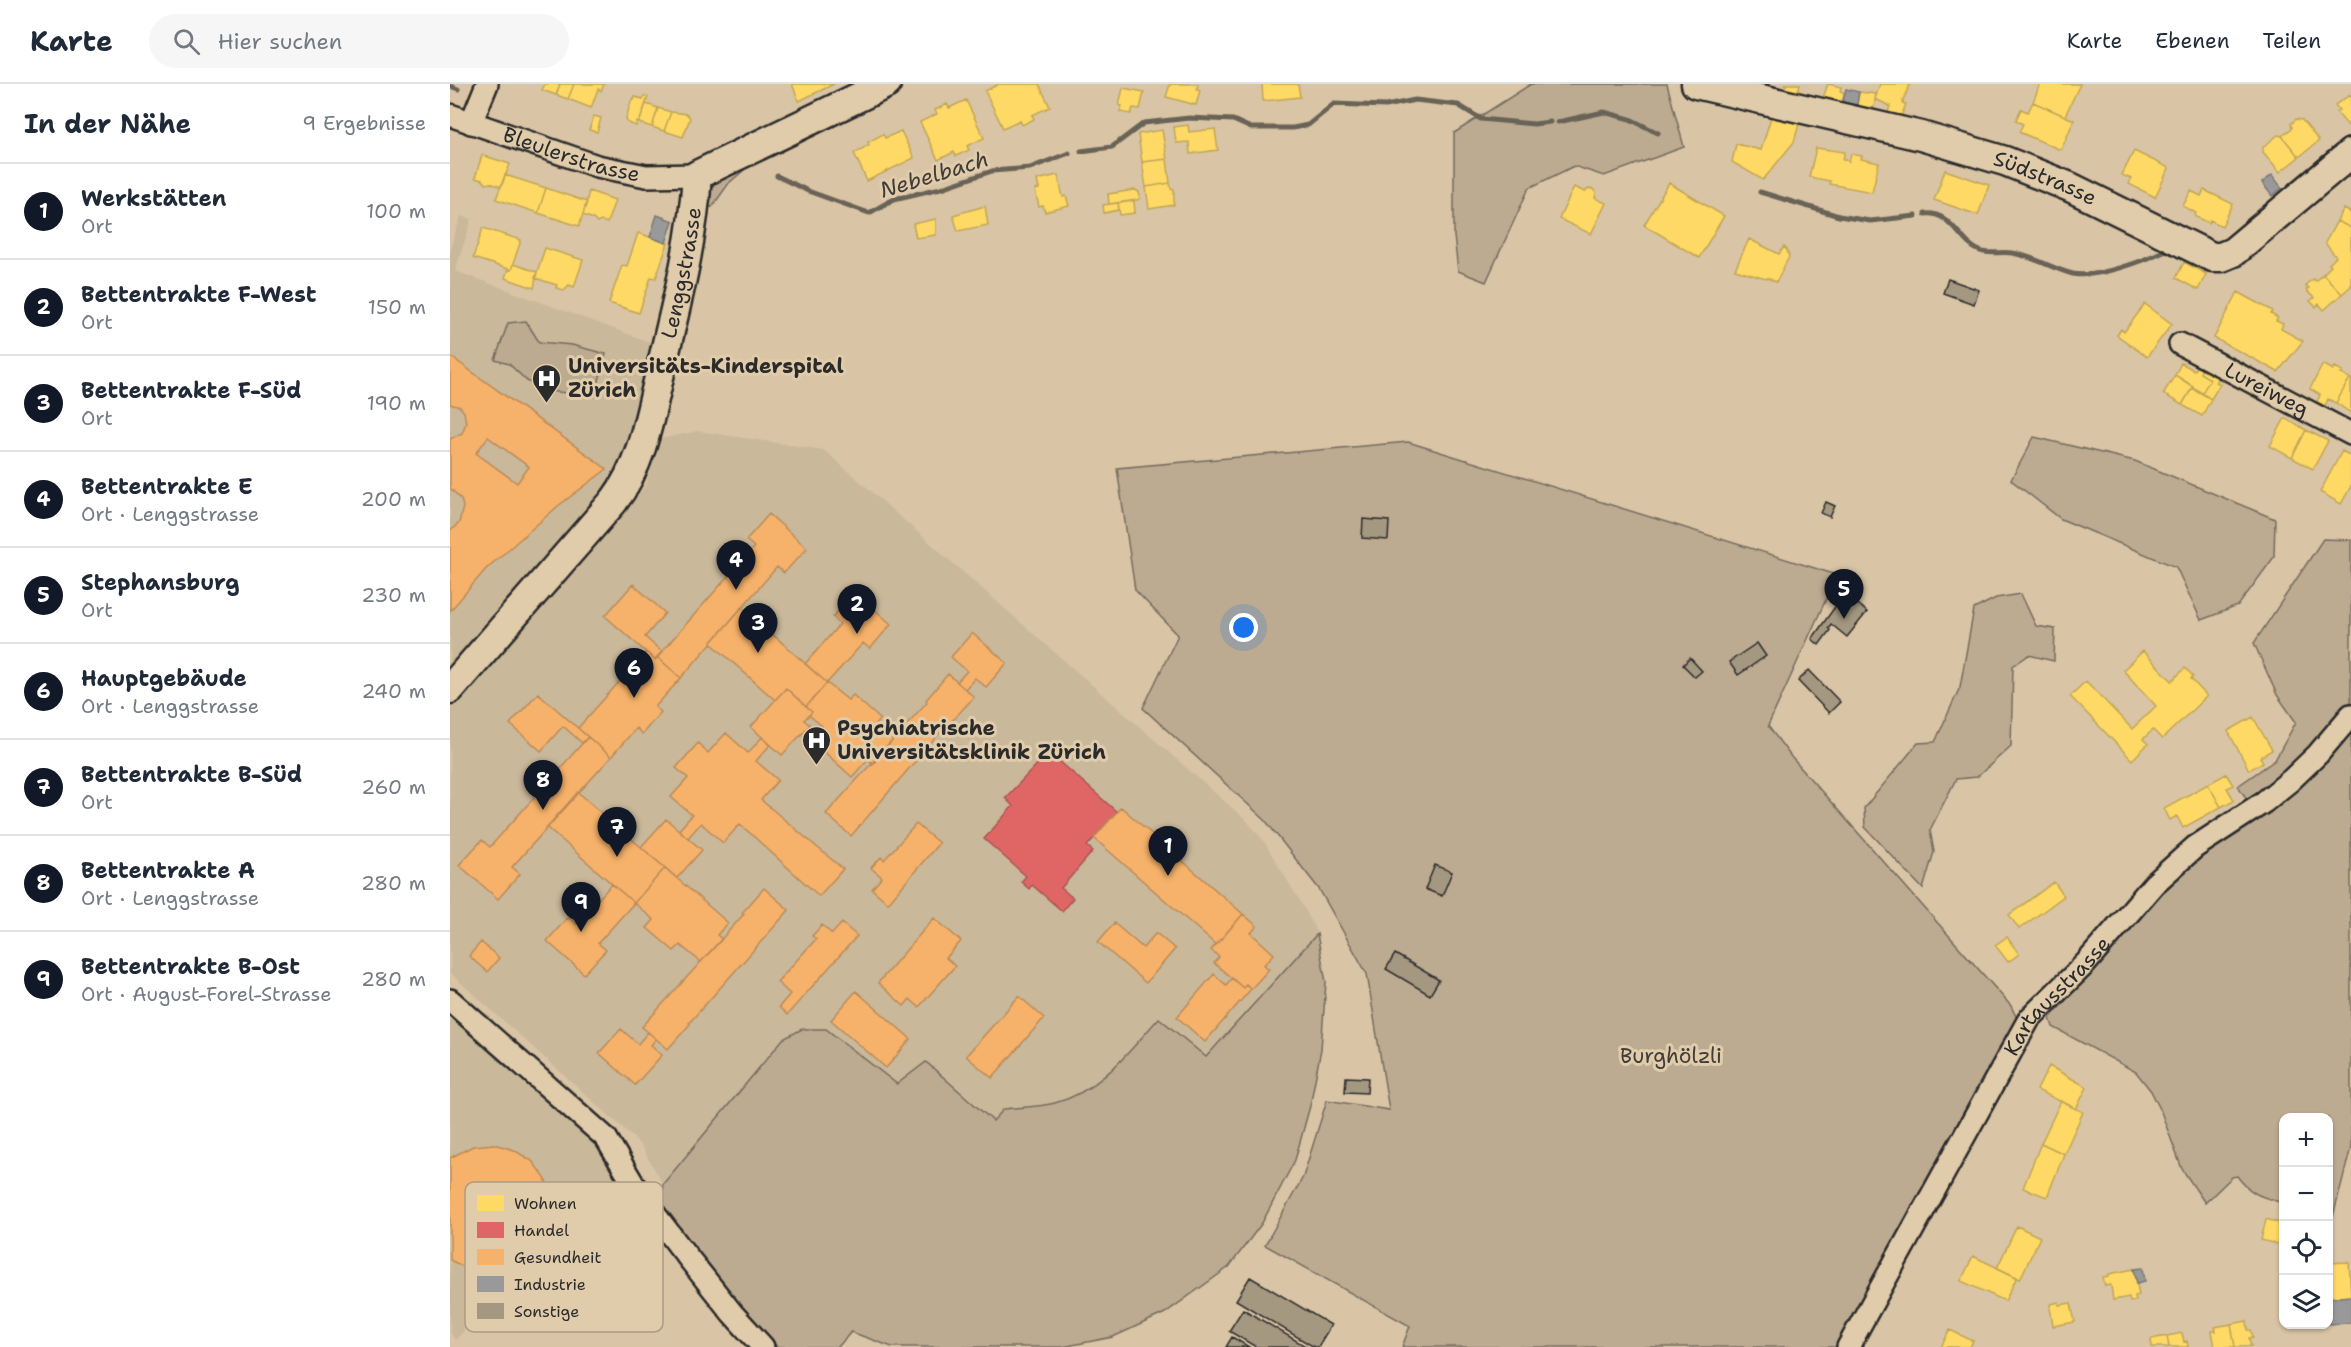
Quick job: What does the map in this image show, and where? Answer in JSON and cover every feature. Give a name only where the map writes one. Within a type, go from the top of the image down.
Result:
[{"type":"street","points":[[471,123],[487,84]]},
{"type":"street","points":[[696,175],[886,84]]},
{"type":"street","name":"Südstrasse","points":[[1696,84],[1921,136],[1995,158],[2070,187],[2212,257],[2221,257],[2233,252],[2351,153]]},
{"type":"street","name":"Bleulerstrasse","points":[[450,115],[597,166],[646,176],[696,175]]},
{"type":"street","name":"Lenggstrasse","points":[[450,689],[613,502],[630,477],[648,423],[691,237],[696,175]]},
{"type":"street","name":"Lureiweg","points":[[2180,344],[2351,434]]},
{"type":"street","name":"Kartausstrasse","points":[[1848,1347],[2029,1019],[2086,963],[2154,884],[2195,847],[2291,780],[2318,754],[2351,716]]},
{"type":"street","points":[[450,1000],[606,1138],[632,1182]]},
{"type":"street","points":[[663,1225],[732,1313],[764,1347]]},
{"type":"shaded area","name":"Universitäts-Kinderspital Zürich","points":[[461,216],[472,219],[455,271],[658,345],[629,464],[450,673],[450,249]]},
{"type":"shaded area","name":"Psychiatrische Universitätsklinik Zürich","points":[[698,431],[824,450],[1247,821],[1263,840],[1317,934],[1206,1057],[1159,1018],[1106,1076],[1085,1092],[1055,1103],[1004,1109],[993,1122],[926,1063],[897,1085],[826,1029],[802,1029],[783,1039],[663,1184],[641,1146],[632,1136],[450,973],[450,709],[646,485],[660,439]]},
{"type":"shaded area","points":[[450,1015],[594,1144],[617,1175],[610,1182],[465,1182],[465,1330],[455,1340],[450,1332]]},
{"type":"green space","points":[[1531,84],[1667,84],[1684,147],[1604,176],[1574,166],[1529,188],[1486,282],[1458,271],[1454,236],[1454,133]]},
{"type":"green space","points":[[743,167],[744,170],[729,183],[712,207],[705,208],[713,186],[722,178]]},
{"type":"green space","points":[[526,321],[539,342],[572,345],[606,354],[595,396],[549,391],[527,381],[509,364],[495,360],[508,323]]},
{"type":"green space","points":[[2034,437],[2135,461],[2275,519],[2274,557],[2238,606],[2201,620],[2176,567],[2061,519],[2011,480]]},
{"type":"green space","name":"Burghölzli","points":[[1408,442],[1837,575],[1768,726],[1792,758],[2011,1006],[2019,1023],[1843,1347],[1402,1347],[1410,1326],[1265,1245],[1303,1177],[1327,1100],[1389,1110],[1367,974],[1319,889],[1265,820],[1143,708],[1178,635],[1135,590],[1117,468]]},
{"type":"green space","points":[[2323,539],[2351,540],[2351,706],[2345,716],[2251,805],[2238,786],[2275,760],[2296,722],[2277,695],[2254,643]]},
{"type":"green space","points":[[2021,594],[2036,626],[2055,629],[2054,661],[2029,655],[2013,666],[2011,746],[1977,777],[1956,779],[1930,830],[1934,852],[1923,889],[1865,827],[1864,808],[1918,743],[1935,742],[1960,687],[1974,609],[1996,598]]},
{"type":"green space","points":[[2351,724],[2351,1147],[2333,1217],[2333,1113],[2279,1113],[2279,1202],[2257,1194],[2237,1176],[2232,1177],[2205,1203],[2182,1169],[2160,1109],[2151,1091],[2136,1072],[2053,1027],[2050,1018],[2093,970],[2161,885]]},
{"type":"green space","points":[[1317,934],[1326,982],[1321,1049],[1310,1106],[1295,1160],[1262,1223],[1229,1267],[1165,1313],[1113,1337],[1062,1347],[892,1347],[851,1332],[838,1347],[777,1347],[711,1273],[663,1211],[663,1184],[783,1039],[802,1029],[826,1029],[897,1084],[926,1062],[993,1121],[1004,1109],[1055,1103],[1086,1089],[1113,1068],[1159,1018],[1206,1057]]},
{"type":"building: Wohnen","points":[[545,84],[560,84],[556,95],[542,90]]},
{"type":"building: Wohnen","points":[[560,84],[574,84],[568,99],[556,95]]},
{"type":"building: Wohnen","points":[[574,84],[604,84],[601,91],[598,89],[591,108],[568,99]]},
{"type":"building: Wohnen","points":[[792,84],[834,84],[799,101]]},
{"type":"building: Wohnen","points":[[999,84],[1039,84],[1050,107],[1032,115],[1034,119],[1022,125],[1020,120],[1003,128],[985,91]]},
{"type":"building: Wohnen","points":[[1170,84],[1198,84],[1197,89],[1200,90],[1196,105],[1166,97]]},
{"type":"building: Wohnen","points":[[1262,84],[1298,84],[1300,97],[1263,101]]},
{"type":"building: Wohnen","points":[[1784,84],[1800,84],[1797,96],[1784,92],[1786,85]]},
{"type":"building: Wohnen","points":[[1828,84],[1841,87],[1840,91],[1845,93],[1841,107],[1822,101]]},
{"type":"building: Wohnen","points":[[1880,84],[1910,84],[1902,103],[1906,104],[1901,117],[1888,112],[1890,106],[1875,99]]},
{"type":"building: Wohnen","points":[[2040,84],[2080,84],[2065,116],[2033,102]]},
{"type":"building: Wohnen","points":[[1123,88],[1144,92],[1140,109],[1133,108],[1131,114],[1120,112],[1122,106],[1119,105]]},
{"type":"building: Wohnen","points":[[1859,92],[1876,94],[1873,112],[1856,110]]},
{"type":"building: Wohnen","points":[[2350,95],[2351,129],[2336,112],[2339,110],[2335,105]]},
{"type":"building: Wohnen","points":[[644,96],[648,97],[639,123],[637,122],[636,126],[627,122],[626,118],[632,99],[634,100],[635,97],[643,99]]},
{"type":"building: Wohnen","points":[[966,100],[984,138],[967,146],[969,150],[956,156],[954,152],[938,160],[920,122],[937,114],[935,110],[947,104],[949,108]]},
{"type":"building: Wohnen","points":[[2033,102],[2074,120],[2061,150],[2019,132],[2023,124],[2016,120],[2021,109],[2028,112]]},
{"type":"building: Wohnen","points":[[646,104],[658,108],[652,127],[639,123]]},
{"type":"building: Wohnen","points":[[658,108],[671,112],[664,131],[652,127]]},
{"type":"building: Wohnen","points":[[671,112],[687,114],[690,118],[683,137],[664,131]]},
{"type":"building: Wohnen","points":[[594,116],[601,118],[597,132],[589,130]]},
{"type":"building: Wohnen","points":[[1771,117],[1799,124],[1794,142],[1763,180],[1732,162],[1736,144],[1761,150]]},
{"type":"building: Wohnen","points":[[2296,119],[2302,120],[2319,141],[2299,157],[2282,136],[2292,128],[2291,124]]},
{"type":"building: Wohnen","points":[[1188,125],[1189,132],[1215,129],[1218,150],[1190,154],[1189,142],[1176,143],[1174,127]]},
{"type":"building: Wohnen","points":[[1162,130],[1167,159],[1142,162],[1138,134]]},
{"type":"building: Wohnen","points":[[901,131],[914,158],[867,181],[854,153],[883,134],[885,138]]},
{"type":"building: Wohnen","points":[[2278,135],[2282,136],[2299,157],[2280,172],[2263,152],[2263,147]]},
{"type":"building: Wohnen","points":[[1816,148],[1845,152],[1843,159],[1849,161],[1851,154],[1879,163],[1872,192],[1829,184],[1830,181],[1809,177]]},
{"type":"building: Wohnen","points":[[2134,151],[2169,168],[2155,197],[2129,184],[2131,179],[2122,175]]},
{"type":"building: Wohnen","points":[[482,155],[510,164],[501,187],[486,184],[475,178]]},
{"type":"building: Wohnen","points":[[1167,159],[1170,183],[1146,187],[1142,162]]},
{"type":"building: Wohnen","points":[[1945,170],[1989,185],[1978,215],[1934,200]]},
{"type":"building: Wohnen","points":[[505,175],[546,188],[538,213],[496,199]]},
{"type":"building: Wohnen","points":[[1058,175],[1063,197],[1066,196],[1069,206],[1045,212],[1043,206],[1039,207],[1035,190],[1039,189],[1037,180]]},
{"type":"building: Wohnen","points":[[1170,183],[1171,189],[1174,189],[1174,205],[1149,209],[1146,187]]},
{"type":"building: Wohnen","points":[[1669,183],[1724,216],[1699,258],[1644,225]]},
{"type":"building: Wohnen","points":[[1574,187],[1585,192],[1593,189],[1596,193],[1595,198],[1606,203],[1591,234],[1559,219]]},
{"type":"building: Wohnen","points":[[546,188],[587,202],[579,226],[538,213]]},
{"type":"building: Wohnen","points":[[1135,190],[1139,192],[1140,198],[1137,200],[1109,204],[1108,194]]},
{"type":"building: Wohnen","points":[[2204,190],[2233,204],[2222,226],[2195,216],[2196,213],[2183,206],[2191,191],[2201,196]]},
{"type":"building: Wohnen","points":[[589,191],[615,200],[607,223],[601,221],[597,223],[583,215]]},
{"type":"building: Wohnen","points":[[1134,201],[1135,213],[1120,215],[1118,203]]},
{"type":"building: Wohnen","points":[[1118,203],[1119,210],[1104,213],[1103,205]]},
{"type":"building: Wohnen","points":[[985,206],[988,225],[958,231],[953,215]]},
{"type":"building: Wohnen","points":[[2344,209],[2351,213],[2351,228],[2337,221]]},
{"type":"building: Wohnen","points":[[936,219],[936,235],[916,238],[913,224]]},
{"type":"building: Wohnen","points":[[2337,221],[2351,228],[2351,286],[2342,294],[2323,274],[2336,257],[2325,243]]},
{"type":"building: Wohnen","points":[[483,228],[521,240],[511,270],[473,258]]},
{"type":"building: Wohnen","points":[[638,233],[668,243],[656,278],[651,277],[639,313],[609,303],[622,265],[627,266]]},
{"type":"building: Wohnen","points":[[1749,239],[1779,254],[1784,247],[1787,250],[1789,257],[1776,282],[1735,270]]},
{"type":"building: Wohnen","points":[[545,248],[583,260],[574,287],[569,285],[564,290],[556,288],[557,285],[535,278]]},
{"type":"building: Wohnen","points":[[2184,262],[2206,274],[2198,290],[2176,278]]},
{"type":"building: Wohnen","points":[[513,264],[537,272],[534,288],[505,278],[508,269],[511,270]]},
{"type":"building: Wohnen","points":[[2323,274],[2342,294],[2324,310],[2319,304],[2316,307],[2310,301],[2314,298],[2306,290],[2309,288],[2305,285],[2313,279],[2315,281]]},
{"type":"building: Wohnen","points":[[2238,292],[2273,311],[2271,314],[2278,318],[2276,321],[2283,324],[2281,329],[2303,341],[2278,372],[2214,338]]},
{"type":"building: Wohnen","points":[[2145,304],[2172,324],[2147,357],[2117,335],[2121,329],[2124,332]]},
{"type":"building: Wohnen","points":[[2181,363],[2194,370],[2197,366],[2202,369],[2200,373],[2210,379],[2202,393],[2175,375]]},
{"type":"building: Wohnen","points":[[2323,364],[2333,370],[2335,367],[2343,371],[2341,374],[2350,378],[2336,403],[2328,399],[2325,406],[2317,402],[2320,395],[2310,389]]},
{"type":"building: Wohnen","points":[[2202,369],[2220,376],[2216,382],[2220,384],[2211,399],[2202,393],[2210,379],[2200,373]]},
{"type":"building: Wohnen","points":[[2175,375],[2193,386],[2182,405],[2163,394]]},
{"type":"building: Wohnen","points":[[2351,379],[2351,413],[2336,403]]},
{"type":"building: Wohnen","points":[[2192,388],[2211,399],[2202,416],[2182,405]]},
{"type":"building: Wohnen","points":[[2285,418],[2306,430],[2292,458],[2270,446]]},
{"type":"building: Wohnen","points":[[2306,430],[2328,441],[2313,469],[2292,458]]},
{"type":"building: Wohnen","points":[[2342,451],[2351,456],[2351,486],[2341,504],[2320,492]]},
{"type":"building: Wohnen","points":[[2143,651],[2172,681],[2185,668],[2193,676],[2191,679],[2207,696],[2162,739],[2153,730],[2143,739],[2148,744],[2132,760],[2070,696],[2086,681],[2132,729],[2156,706],[2123,670]]},
{"type":"building: Wohnen","points":[[2253,717],[2272,750],[2260,757],[2263,762],[2249,770],[2228,731]]},
{"type":"building: Wohnen","points":[[2226,774],[2233,785],[2227,788],[2234,800],[2221,807],[2208,784]]},
{"type":"building: Wohnen","points":[[2208,784],[2221,807],[2183,828],[2177,816],[2170,820],[2164,808]]},
{"type":"building: Wohnen","points":[[2054,882],[2064,896],[2019,929],[2009,915]]},
{"type":"building: Wohnen","points":[[2007,937],[2019,954],[2008,962],[1995,945]]},
{"type":"building: Wohnen","points":[[2049,1066],[2087,1087],[2076,1109],[2037,1090]]},
{"type":"building: Wohnen","points":[[2061,1101],[2083,1112],[2064,1154],[2041,1143]]},
{"type":"building: Wohnen","points":[[2041,1143],[2064,1154],[2047,1197],[2023,1188]]},
{"type":"building: Wohnen","points":[[2266,1219],[2279,1223],[2279,1245],[2261,1240]]},
{"type":"building: Wohnen","points":[[2017,1226],[2040,1237],[2020,1279],[1997,1268]]},
{"type":"building: Wohnen","points":[[1973,1256],[2017,1277],[2005,1301],[1961,1281]]},
{"type":"building: Wohnen","points":[[2349,1262],[2351,1296],[2333,1298],[2333,1263]]},
{"type":"building: Wohnen","points":[[2134,1269],[2139,1295],[2135,1296],[2136,1301],[2130,1302],[2129,1297],[2113,1300],[2111,1285],[2105,1286],[2103,1277]]},
{"type":"building: Wohnen","points":[[2059,1302],[2059,1305],[2071,1303],[2075,1322],[2053,1326],[2050,1307],[2051,1304]]},
{"type":"building: Wohnen","points":[[2247,1321],[2248,1330],[2251,1330],[2253,1337],[2249,1338],[2251,1346],[2235,1347],[2231,1324]]},
{"type":"building: Wohnen","points":[[2231,1324],[2235,1347],[2215,1347],[2212,1331],[2216,1331],[2215,1327]]},
{"type":"building: Wohnen","points":[[1950,1330],[1973,1341],[1970,1347],[1941,1347]]},
{"type":"building: Wohnen","points":[[2182,1333],[2188,1347],[2169,1347],[2167,1336]]},
{"type":"building: Wohnen","points":[[2167,1336],[2169,1347],[2152,1347],[2151,1339]]},
{"type":"building: Handel","points":[[1049,752],[1117,812],[1087,846],[1093,851],[1061,888],[1073,898],[1062,911],[1032,885],[1029,889],[1021,882],[1026,876],[984,839],[1013,806],[1005,798]]},
{"type":"building: Gesundheit","points":[[450,356],[607,469],[558,506],[486,569],[450,611],[450,531],[459,523],[463,507],[461,499],[450,488],[450,439],[462,433],[466,423],[464,412],[460,407],[450,404]],"holes":[[[488,437],[529,467],[517,483],[476,453]]]},
{"type":"building: Gesundheit","points":[[769,514],[807,548],[784,573],[777,567],[681,678],[657,657],[754,547],[746,540]]},
{"type":"building: Gesundheit","points":[[633,584],[665,613],[645,637],[662,652],[655,660],[605,616]]},
{"type":"building: Gesundheit","points":[[855,592],[891,624],[870,649],[863,643],[827,683],[805,664],[840,624],[833,617]]},
{"type":"building: Gesundheit","points":[[742,607],[827,683],[806,707],[786,688],[775,700],[711,643]]},
{"type":"building: Gesundheit","points":[[972,633],[1007,663],[986,687],[975,678],[965,689],[957,682],[967,671],[951,657]]},
{"type":"building: Gesundheit","points":[[646,652],[655,660],[657,657],[681,678],[655,707],[661,712],[642,734],[636,728],[611,757],[578,728]]},
{"type":"building: Gesundheit","points":[[948,674],[974,697],[949,722],[851,836],[826,814],[927,702],[926,700]]},
{"type":"building: Gesundheit","points":[[827,683],[848,700],[853,695],[880,719],[875,725],[893,740],[873,764],[868,759],[852,777],[810,739],[822,726],[809,715],[812,712],[806,707]]},
{"type":"building: Gesundheit","points":[[786,688],[812,712],[804,720],[810,725],[782,755],[751,727]]},
{"type":"building: Gesundheit","points":[[538,693],[588,737],[582,743],[563,726],[541,751],[510,724]]},
{"type":"building: Gesundheit","points":[[726,733],[748,753],[762,737],[770,745],[756,761],[778,780],[761,800],[843,869],[819,896],[740,824],[723,843],[701,823],[688,838],[679,830],[692,815],[671,797],[688,778],[676,768],[698,743],[708,753]]},
{"type":"building: Gesundheit","points":[[588,737],[611,757],[512,867],[520,874],[498,899],[459,865],[482,840],[490,847]]},
{"type":"building: Gesundheit","points":[[578,792],[665,868],[634,903],[547,827]]},
{"type":"building: Gesundheit","points":[[1121,807],[1243,914],[1216,945],[1094,838]]},
{"type":"building: Gesundheit","points":[[666,819],[702,850],[677,878],[641,847]]},
{"type":"building: Gesundheit","points":[[916,824],[939,843],[888,903],[872,889],[882,877],[871,868],[881,857],[884,860]]},
{"type":"building: Gesundheit","points":[[665,868],[728,923],[717,935],[722,939],[701,962],[680,945],[674,951],[647,928],[654,920],[634,903]]},
{"type":"building: Gesundheit","points":[[612,884],[634,903],[598,943],[606,950],[584,974],[547,941],[568,917],[576,924]]},
{"type":"building: Gesundheit","points":[[764,888],[789,910],[668,1049],[642,1027],[744,914],[742,913]]},
{"type":"building: Gesundheit","points":[[1243,914],[1257,926],[1251,933],[1274,954],[1264,965],[1269,969],[1251,989],[1246,984],[1243,988],[1214,963],[1219,957],[1211,950]]},
{"type":"building: Gesundheit","points":[[934,918],[961,941],[946,958],[955,966],[919,1007],[910,999],[904,1006],[878,983]]},
{"type":"building: Gesundheit","points":[[842,923],[857,936],[787,1015],[779,1007],[790,994],[777,982],[816,939],[812,936],[822,925],[832,934]]},
{"type":"building: Gesundheit","points":[[1114,923],[1143,948],[1156,933],[1175,949],[1146,983],[1098,942]]},
{"type":"building: Gesundheit","points":[[481,942],[499,958],[487,972],[469,956]]},
{"type":"building: Gesundheit","points":[[1214,974],[1226,985],[1232,978],[1243,988],[1246,984],[1251,989],[1205,1042],[1177,1017]]},
{"type":"building: Gesundheit","points":[[856,991],[911,1039],[886,1068],[831,1020]]},
{"type":"building: Gesundheit","points":[[1019,996],[1044,1018],[992,1078],[966,1056]]},
{"type":"building: Gesundheit","points":[[621,1029],[638,1044],[648,1032],[656,1039],[651,1045],[662,1055],[635,1085],[599,1053]]},
{"type":"building: Gesundheit","points":[[494,1144],[514,1150],[532,1161],[546,1182],[465,1182],[465,1268],[450,1260],[450,1158],[473,1146]]},
{"type":"building: Industrie","points":[[1846,89],[1859,92],[1856,110],[1841,107]]},
{"type":"building: Industrie","points":[[2272,175],[2282,188],[2272,196],[2262,183]]},
{"type":"building: Industrie","points":[[657,215],[673,221],[666,243],[650,237]]},
{"type":"building: Industrie","points":[[2143,1268],[2145,1281],[2137,1283],[2134,1269]]},
{"type":"building: Industrie","points":[[2351,1296],[2351,1323],[2333,1324],[2333,1298]]},
{"type":"building: Sonstige","points":[[1948,279],[1979,290],[1974,304],[1943,293]]},
{"type":"building: Sonstige","points":[[1826,502],[1835,506],[1830,517],[1821,513]]},
{"type":"building: Sonstige","points":[[1363,519],[1389,521],[1388,540],[1362,538]]},
{"type":"building: Sonstige","points":[[1846,595],[1867,612],[1847,637],[1831,624],[1828,628],[1830,630],[1819,645],[1812,639]]},
{"type":"building: Sonstige","points":[[1757,643],[1766,656],[1738,675],[1729,662]]},
{"type":"building: Sonstige","points":[[1690,658],[1702,671],[1695,677],[1683,665]]},
{"type":"building: Sonstige","points":[[1809,670],[1840,702],[1829,713],[1798,681]]},
{"type":"building: Sonstige","points":[[1435,865],[1452,872],[1442,896],[1425,889]]},
{"type":"building: Sonstige","points":[[1395,954],[1439,980],[1430,995],[1386,969]]},
{"type":"building: Sonstige","points":[[1346,1077],[1368,1078],[1367,1093],[1345,1092]]},
{"type":"building: Sonstige","points":[[1250,1277],[1331,1325],[1318,1347],[1314,1347],[1236,1300]]},
{"type":"building: Sonstige","points":[[1243,1309],[1307,1347],[1256,1347],[1229,1331]]},
{"type":"building: Sonstige","points":[[1232,1337],[1249,1347],[1226,1347]]},
{"type":"waterway","name":"Nebelbach","points":[[450,86],[458,89]]},
{"type":"waterway","name":"Nebelbach","points":[[1081,151],[1112,147],[1144,123],[1189,118],[1233,120],[1251,128],[1293,128],[1308,125],[1334,104],[1386,106],[1415,100],[1458,105],[1481,119],[1534,124],[1550,122]]},
{"type":"waterway","name":"Nebelbach","points":[[1558,122],[1604,112],[1630,119],[1658,133]]},
{"type":"waterway","name":"Nebelbach","points":[[777,176],[808,191],[869,213],[894,199],[945,187],[992,171],[1030,168],[1069,153]]},
{"type":"waterway","name":"Nebelbach","points":[[1760,192],[1839,216],[1870,221],[1916,216]]},
{"type":"waterway","name":"Nebelbach","points":[[1925,214],[1942,217],[1966,241],[1980,251],[2020,255],[2073,274],[2083,275],[2107,271],[2166,250]]},
{"type":"place","name":"Universitäts-Kinderspital Zürich","points":[[547,404]]},
{"type":"place","name":"Bettentrakte E","points":[[736,590]]},
{"type":"place","name":"Stephansburg","points":[[1844,619]]},
{"type":"place","name":"Bettentrakte F-West","points":[[857,634]]},
{"type":"place","name":"Bettentrakte F-Süd","points":[[758,653]]},
{"type":"place","name":"Hauptgebäude","points":[[634,698]]},
{"type":"place","name":"Psychiatrische Universitätsklinik Zürich","points":[[816,766]]},
{"type":"place","name":"Bettentrakte A","points":[[543,810]]},
{"type":"place","name":"Bettentrakte B-Süd","points":[[617,857]]},
{"type":"place","name":"Werkstätten","points":[[1168,876]]},
{"type":"place","name":"Bettentrakte B-Ost","points":[[581,932]]}]
